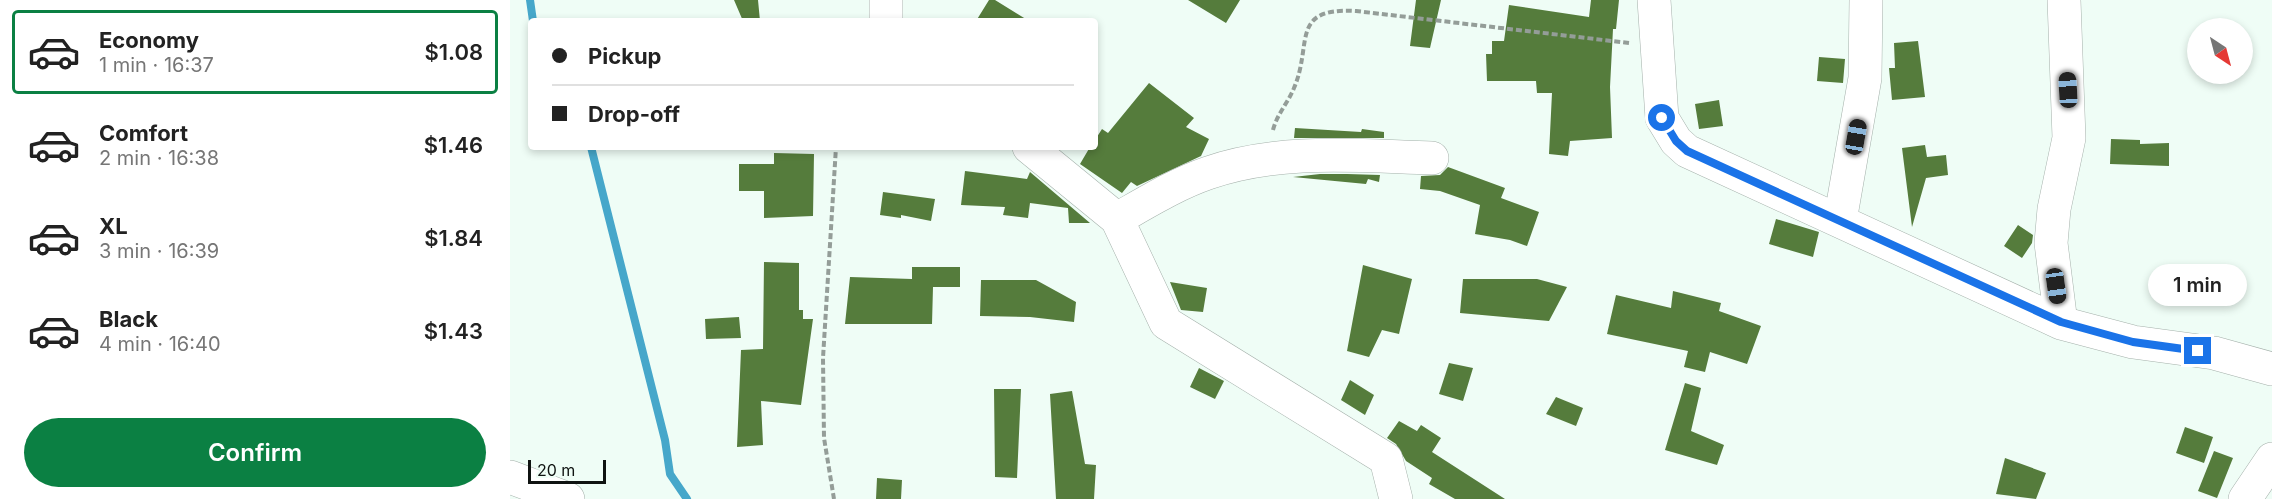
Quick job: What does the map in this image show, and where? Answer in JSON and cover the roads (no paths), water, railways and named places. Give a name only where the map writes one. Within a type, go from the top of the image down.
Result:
[{"type":"street","points":[[886,0],[886,18]]},
{"type":"street","points":[[1654,0],[1662,118],[1676,141],[1687,151],[2061,322],[2133,342],[2214,352],[2272,369]]},
{"type":"street","points":[[1840,221],[1865,78],[1866,0]]},
{"type":"street","points":[[2061,322],[2051,243],[2054,209],[2069,138],[2064,0]]},
{"type":"street","points":[[1033,150],[1118,219],[1166,323],[1386,459],[1396,499]]},
{"type":"street","points":[[1118,219],[1164,192],[1208,173],[1270,158],[1326,156],[1432,158]]},
{"type":"street","points":[[2245,499],[2272,459]]},
{"type":"street","points":[[510,477],[568,499]]},
{"type":"waterway","points":[[530,0],[533,18]]},
{"type":"waterway","points":[[592,150],[665,440],[670,474],[687,499]]}]
